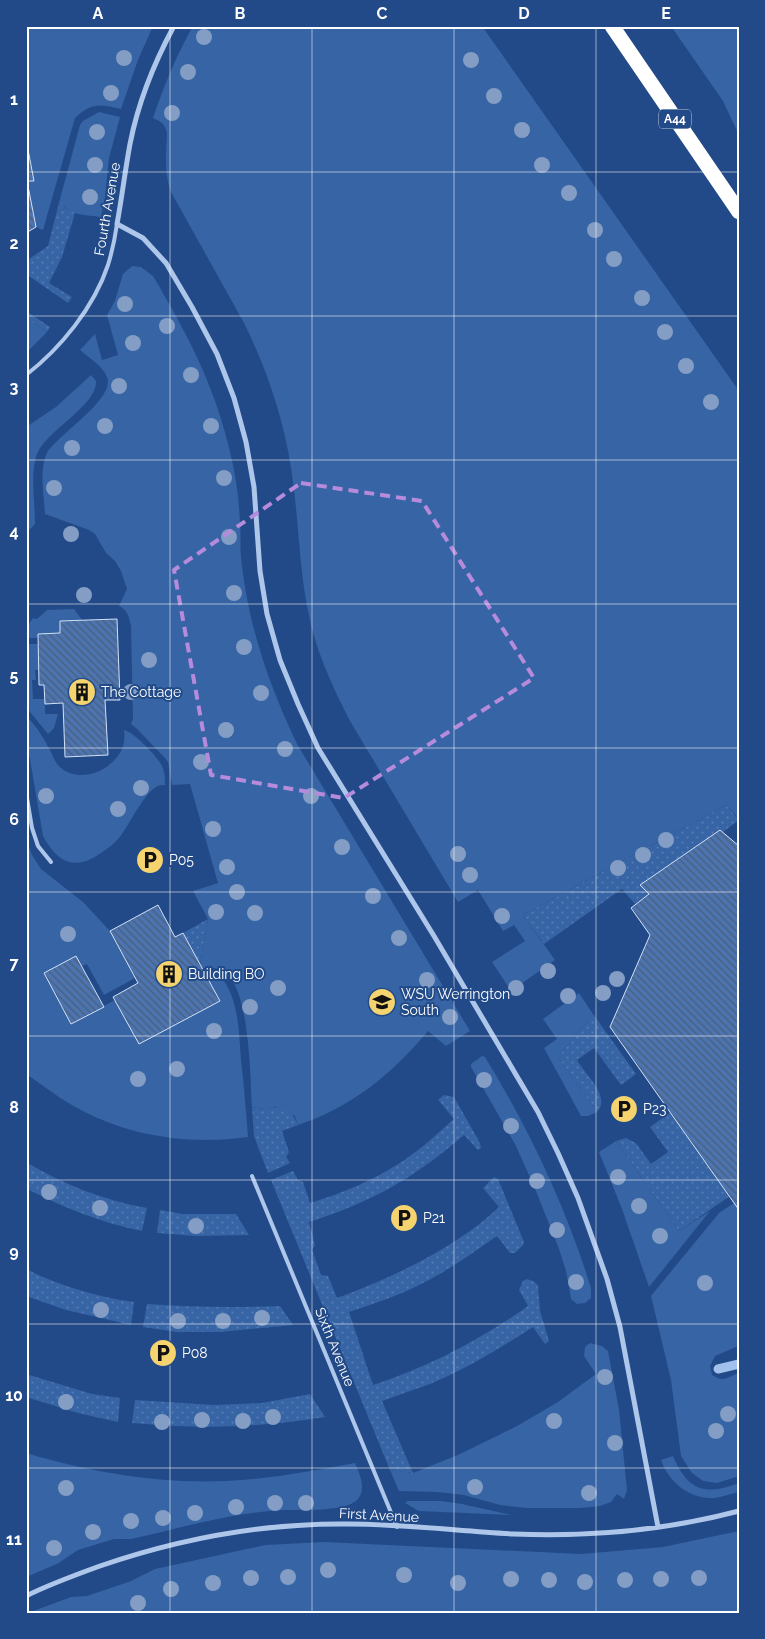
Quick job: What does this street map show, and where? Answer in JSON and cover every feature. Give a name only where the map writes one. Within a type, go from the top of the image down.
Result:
[{"type":"highway","name":"A44","points":[[612,26],[739,212]]},
{"type":"street","name":"Fourth Avenue","points":[[118,224],[130,144],[136,118],[153,71],[174,26]]},
{"type":"street","points":[[118,224],[143,238],[166,263],[192,307],[216,354],[234,398],[246,442],[254,487],[260,571],[267,614],[280,660],[318,748],[538,1112],[578,1198],[616,1310],[626,1353],[658,1527]]},
{"type":"street","name":"First Avenue","points":[[26,1596],[71,1576],[136,1554],[197,1539],[297,1524],[349,1524],[516,1534],[587,1534],[658,1527],[739,1511]]},
{"type":"lane","name":"Fourth Avenue","points":[[26,375],[51,353],[87,307],[108,266],[118,224]]},
{"type":"lane","points":[[26,792],[32,828],[38,846],[51,862]]},
{"type":"lane","name":"Sixth Avenue","points":[[252,1176],[397,1527]]},
{"type":"highlighted area","points":[[301,483],[422,501],[534,678],[344,798],[211,775],[174,570]]},
{"type":"shaded area","points":[[26,26],[153,26],[138,60],[121,109],[102,105],[96,106],[86,109],[75,118],[43,230],[36,227],[27,181],[34,180],[26,139]]},
{"type":"shaded area","points":[[193,26],[482,26],[739,391],[739,819],[726,805],[523,915],[555,960],[511,991],[492,962],[525,941],[514,925],[503,931],[478,890],[458,902],[350,721],[331,681],[315,639],[303,581],[291,468],[282,425],[270,383],[244,323],[171,192],[166,171],[167,133],[163,124],[153,118],[171,71]]},
{"type":"shaded area","points":[[671,26],[739,26],[739,135],[723,101]]},
{"type":"shaded area","points":[[99,112],[120,117],[109,158],[101,217],[71,212],[63,205],[60,199],[80,125],[83,121]]},
{"type":"shaded area","points":[[60,199],[65,208],[75,213],[62,257],[49,283],[72,297],[68,303],[26,274],[26,261],[48,246]]},
{"type":"shaded area","points":[[132,266],[141,267],[153,276],[197,357],[222,421],[235,473],[244,582],[254,630],[268,676],[297,744],[470,1031],[446,1046],[428,1031],[400,1061],[370,1087],[336,1109],[298,1125],[295,1116],[277,1107],[266,1109],[252,1107],[247,1035],[239,997],[233,982],[223,970],[202,968],[200,964],[208,919],[193,891],[218,883],[190,784],[172,785],[168,762],[131,724],[133,719],[131,626],[126,612],[119,606],[127,589],[121,571],[115,561],[106,553],[95,534],[45,514],[43,467],[47,453],[103,396],[107,386],[107,377],[102,369],[80,350],[95,334],[102,360],[118,355],[107,315],[115,301],[123,274]]},
{"type":"shaded area","points":[[26,311],[50,327],[47,332],[26,318]]},
{"type":"shaded area","points":[[26,318],[47,332],[26,353]]},
{"type":"shaded area","points":[[91,375],[96,381],[89,399],[81,409],[50,436],[37,454],[33,479],[35,524],[26,533],[26,427],[56,407]]},
{"type":"shaded area","points":[[74,609],[82,620],[60,621],[60,633],[38,634],[38,638],[26,638],[26,628],[33,618],[37,619],[47,610]]},
{"type":"shaded area","points":[[26,644],[38,644],[39,670],[35,670],[36,680],[32,680],[33,699],[45,699],[45,714],[58,714],[54,728],[48,734],[26,707]]},
{"type":"shaded area","points":[[28,718],[35,726],[57,764],[72,774],[92,774],[110,764],[122,749],[124,730],[145,745],[162,766],[165,785],[153,789],[147,795],[119,838],[91,859],[74,863],[60,858],[48,845],[43,836],[26,745],[26,720]]},
{"type":"shaded area","points":[[726,805],[739,820],[723,832],[720,830],[641,885],[649,894],[635,904],[622,889],[544,944],[523,915]]},
{"type":"shaded area","points":[[26,839],[32,855],[41,869],[83,902],[110,931],[135,978],[104,995],[87,964],[82,966],[76,956],[44,973],[71,1024],[115,1000],[139,1044],[219,1001],[207,977],[215,976],[220,978],[230,993],[236,1011],[248,1137],[205,1140],[162,1137],[141,1133],[100,1119],[74,1106],[26,1074]]},
{"type":"shaded area","points":[[208,919],[200,964],[183,933]]},
{"type":"shaded area","points":[[579,993],[593,1014],[558,1057],[597,1112],[588,1116],[581,1116],[544,1048],[557,1039],[543,1019]]},
{"type":"shaded area","points":[[593,1014],[636,1074],[621,1085],[594,1048],[577,1060],[599,1092],[601,1106],[597,1112],[558,1057]]},
{"type":"shaded area","points":[[482,1056],[485,1057],[517,1112],[558,1198],[591,1288],[591,1298],[585,1303],[577,1304],[571,1299],[566,1271],[559,1249],[534,1186],[515,1144],[471,1067],[471,1064]]},
{"type":"shaded area","points":[[444,1095],[454,1097],[481,1148],[478,1150],[464,1135],[428,1164],[391,1187],[353,1206],[309,1222],[315,1245],[312,1250],[321,1275],[328,1276],[337,1298],[388,1277],[454,1242],[499,1207],[483,1188],[494,1177],[498,1179],[524,1242],[523,1245],[515,1253],[510,1253],[497,1236],[460,1262],[431,1279],[394,1296],[349,1312],[373,1385],[414,1370],[454,1351],[528,1306],[519,1290],[523,1281],[527,1279],[538,1285],[540,1311],[549,1341],[545,1344],[533,1327],[457,1372],[382,1401],[413,1473],[390,1470],[271,1180],[293,1171],[298,1180],[303,1182],[310,1203],[370,1180],[410,1156],[454,1119],[438,1100]]},
{"type":"shaded area","points":[[252,1107],[284,1109],[289,1111],[298,1125],[282,1131],[289,1152],[286,1157],[290,1163],[268,1173],[254,1136]]},
{"type":"shaded area","points":[[671,1112],[730,1196],[679,1231],[616,1141],[626,1138],[636,1143],[651,1164],[668,1152],[650,1127]]},
{"type":"shaded area","points":[[616,1141],[679,1231],[710,1211],[649,1287],[622,1209],[599,1152]]},
{"type":"shaded area","points":[[26,1162],[55,1178],[85,1191],[115,1201],[147,1208],[142,1231],[85,1215],[31,1191],[26,1188]]},
{"type":"shaded area","points":[[734,1203],[739,1210],[739,1348],[736,1347],[715,1356],[710,1366],[712,1375],[720,1379],[739,1373],[739,1476],[717,1483],[703,1481],[692,1473],[681,1456],[671,1380],[651,1296],[719,1213]]},
{"type":"shaded area","points":[[160,1210],[182,1214],[236,1214],[249,1235],[196,1236],[157,1233]]},
{"type":"shaded area","points":[[26,1269],[52,1281],[79,1290],[134,1302],[131,1325],[66,1310],[26,1296]]},
{"type":"shaded area","points":[[147,1304],[213,1307],[280,1306],[293,1325],[220,1332],[177,1332],[143,1327]]},
{"type":"shaded area","points":[[590,1343],[602,1346],[608,1351],[619,1410],[627,1490],[624,1499],[617,1494],[611,1502],[600,1506],[527,1508],[500,1505],[464,1495],[399,1491],[390,1470],[413,1473],[460,1454],[517,1426],[558,1402],[596,1374],[584,1356],[585,1347]]},
{"type":"shaded area","points":[[26,1374],[92,1394],[120,1398],[118,1422],[78,1413],[26,1397]]},
{"type":"shaded area","points":[[310,1394],[325,1417],[252,1425],[205,1427],[132,1423],[135,1400],[214,1405],[262,1403]]},
{"type":"shaded area","points":[[26,1453],[100,1471],[175,1481],[226,1481],[258,1478],[307,1472],[355,1463],[362,1490],[358,1499],[352,1503],[334,1508],[265,1511],[207,1521],[131,1539],[114,1539],[78,1550],[57,1564],[26,1577]]},
{"type":"shaded area","points":[[673,1456],[685,1477],[699,1487],[716,1489],[739,1483],[739,1492],[712,1498],[692,1494],[678,1486],[664,1467],[661,1460]]},
{"type":"shaded area","points":[[408,1501],[441,1501],[511,1515],[419,1511],[405,1503]]},
{"type":"shaded area","points":[[739,1531],[739,1613],[28,1613],[71,1597],[87,1596],[131,1581],[155,1569],[265,1545],[324,1542],[581,1554],[663,1547]]},
{"type":"building","points":[[26,139],[34,181],[27,181],[36,227],[26,233]]},
{"type":"building","name":"The Cottage","points":[[117,619],[120,700],[105,700],[108,755],[65,757],[63,703],[45,704],[44,685],[39,685],[38,634],[60,633],[60,621]]},
{"type":"building","points":[[720,830],[739,846],[739,1210],[610,1027],[650,935],[631,908],[649,894],[640,885]]},
{"type":"building","name":"Building BO","points":[[158,905],[175,937],[183,933],[220,1001],[139,1044],[113,997],[138,983],[110,931]]},
{"type":"building","points":[[76,956],[104,1007],[71,1024],[44,973]]},
{"type":"waterway","points":[[718,1369],[739,1364]]},
{"type":"place","name":"The Cottage","points":[[82,692]]},
{"type":"place","name":"P05","points":[[150,860]]},
{"type":"place","name":"Building BO","points":[[169,974]]},
{"type":"place","name":"WSU Werrington South","points":[[382,1002]]},
{"type":"place","name":"P23","points":[[624,1109]]},
{"type":"place","name":"P21","points":[[404,1218]]},
{"type":"place","name":"P08","points":[[163,1353]]}]
